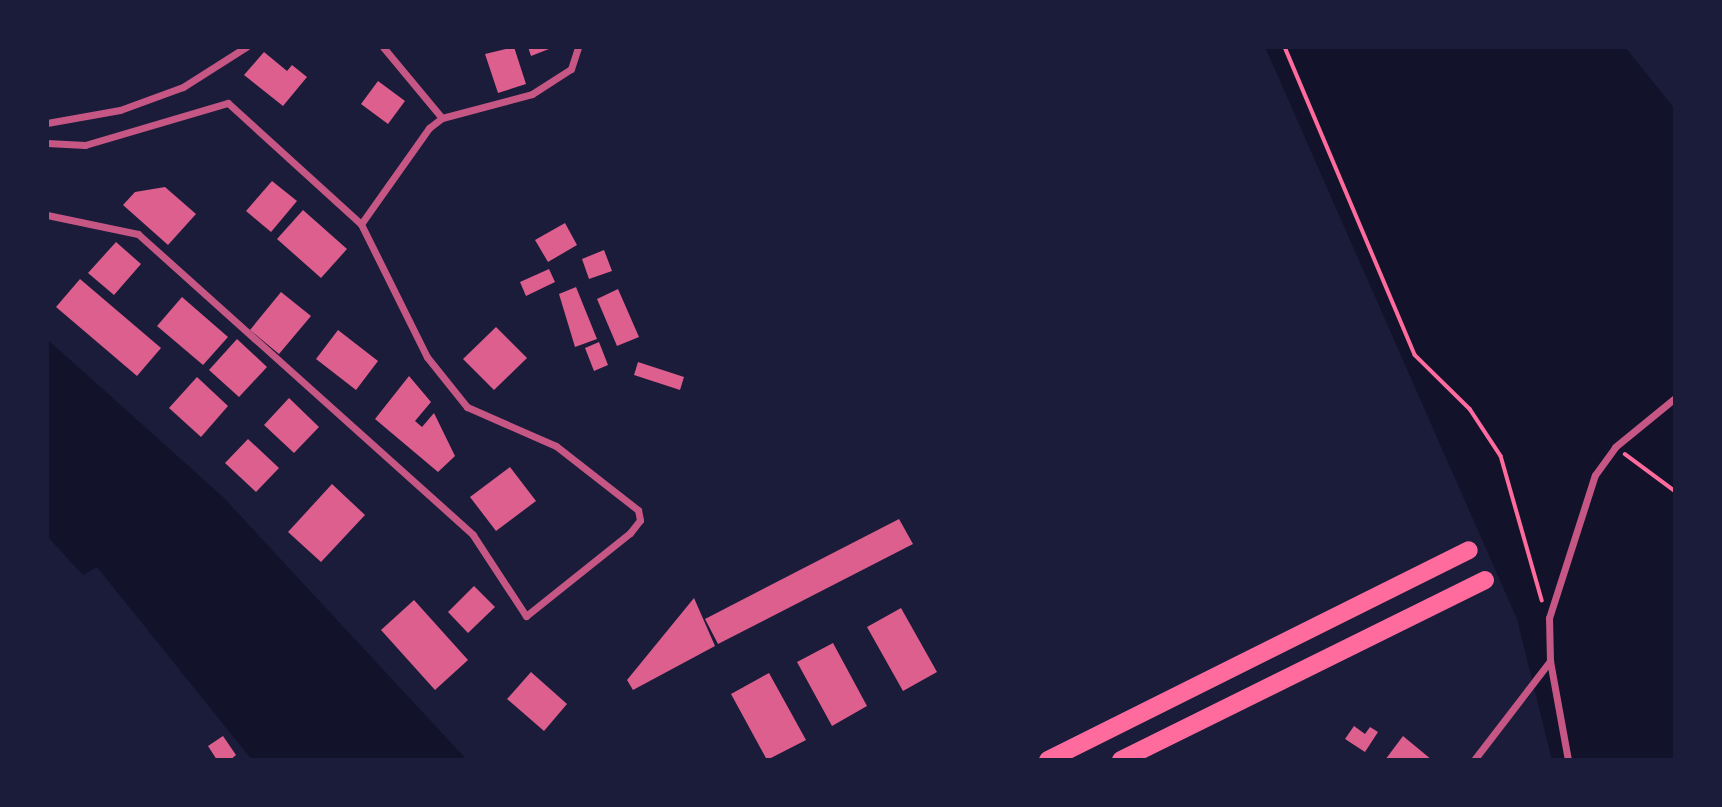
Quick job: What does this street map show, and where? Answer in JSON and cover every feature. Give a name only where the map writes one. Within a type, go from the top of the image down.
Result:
[{"type":"highway","points":[[1048,760],[1469,550]]},
{"type":"highway","points":[[1121,760],[1485,580]]},
{"type":"street","points":[[47,123],[120,110],[183,87],[246,47]]},
{"type":"street","points":[[383,47],[442,118]]},
{"type":"street","points":[[360,224],[442,118],[532,94],[571,69],[578,47]]},
{"type":"street","points":[[47,143],[86,145],[228,103],[360,224],[427,357],[467,407],[556,446],[638,510],[640,520],[630,533],[526,616],[473,535],[138,234],[47,215]]},
{"type":"street","points":[[1568,760],[1550,661],[1549,618],[1595,475],[1615,447],[1675,398]]},
{"type":"street","points":[[1474,760],[1533,677],[1550,661]]},
{"type":"path","points":[[1285,47],[1415,355],[1469,409],[1502,456],[1549,618]]},
{"type":"path","points":[[1615,447],[1675,491]]},
{"type":"shaded area","points":[[1265,47],[1625,47],[1675,109],[1675,760],[1552,760],[1517,619]]},
{"type":"shaded area","points":[[47,339],[223,497],[467,760],[252,760],[97,567],[83,575],[47,536]]},
{"type":"building","points":[[514,47],[526,84],[498,93],[485,54]]},
{"type":"building","points":[[528,47],[554,47],[531,56]]},
{"type":"building","points":[[264,52],[287,71],[292,65],[307,77],[283,106],[244,75]]},
{"type":"building","points":[[378,81],[405,101],[388,124],[361,104]]},
{"type":"building","points":[[272,181],[297,201],[271,232],[246,211]]},
{"type":"building","points":[[165,187],[196,214],[168,245],[123,205],[135,192]]},
{"type":"building","points":[[303,210],[347,249],[321,278],[277,239]]},
{"type":"building","points":[[565,223],[577,245],[548,262],[535,240]]},
{"type":"building","points":[[116,242],[141,264],[114,295],[88,273]]},
{"type":"building","points":[[604,250],[612,271],[589,279],[582,259]]},
{"type":"building","points":[[549,269],[555,282],[526,296],[520,282]]},
{"type":"building","points":[[80,279],[161,348],[137,376],[56,307]]},
{"type":"building","points":[[576,287],[597,339],[575,347],[559,294]]},
{"type":"building","points":[[618,289],[639,337],[617,346],[597,299]]},
{"type":"building","points":[[281,292],[311,316],[279,354],[250,330]]},
{"type":"building","points":[[182,297],[228,337],[203,365],[157,326]]},
{"type":"building","points":[[496,327],[527,358],[494,390],[463,359]]},
{"type":"building","points":[[338,330],[378,361],[356,390],[316,359]]},
{"type":"building","points":[[237,339],[267,367],[239,397],[209,370]]},
{"type":"building","points":[[599,342],[608,365],[594,371],[585,348]]},
{"type":"building","points":[[638,362],[684,377],[680,390],[634,375]]},
{"type":"building","points":[[409,376],[431,402],[415,421],[422,427],[434,413],[455,456],[438,472],[375,419]]},
{"type":"building","points":[[197,377],[228,406],[201,437],[169,408]]},
{"type":"building","points":[[289,398],[319,427],[294,453],[264,425]]},
{"type":"building","points":[[248,439],[279,468],[256,492],[225,463]]},
{"type":"building","points":[[510,467],[536,501],[496,531],[470,497]]},
{"type":"building","points":[[332,484],[365,515],[321,562],[288,532]]},
{"type":"building","points":[[899,519],[913,544],[718,644],[705,619]]},
{"type":"building","points":[[474,586],[495,607],[468,633],[448,612]]},
{"type":"building","points":[[694,598],[715,646],[633,690],[627,680]]},
{"type":"building","points":[[414,600],[468,660],[435,690],[381,630]]},
{"type":"building","points":[[901,608],[937,672],[903,691],[867,627]]},
{"type":"building","points":[[833,643],[867,706],[832,726],[797,662]]},
{"type":"building","points":[[531,672],[567,704],[544,731],[507,699]]},
{"type":"building","points":[[769,673],[806,740],[767,760],[731,694]]},
{"type":"building","points":[[1354,726],[1365,734],[1370,727],[1378,732],[1365,752],[1345,739]]},
{"type":"building","points":[[223,736],[236,755],[230,760],[217,760],[208,746]]},
{"type":"building","points":[[1403,736],[1432,760],[1385,760]]}]
